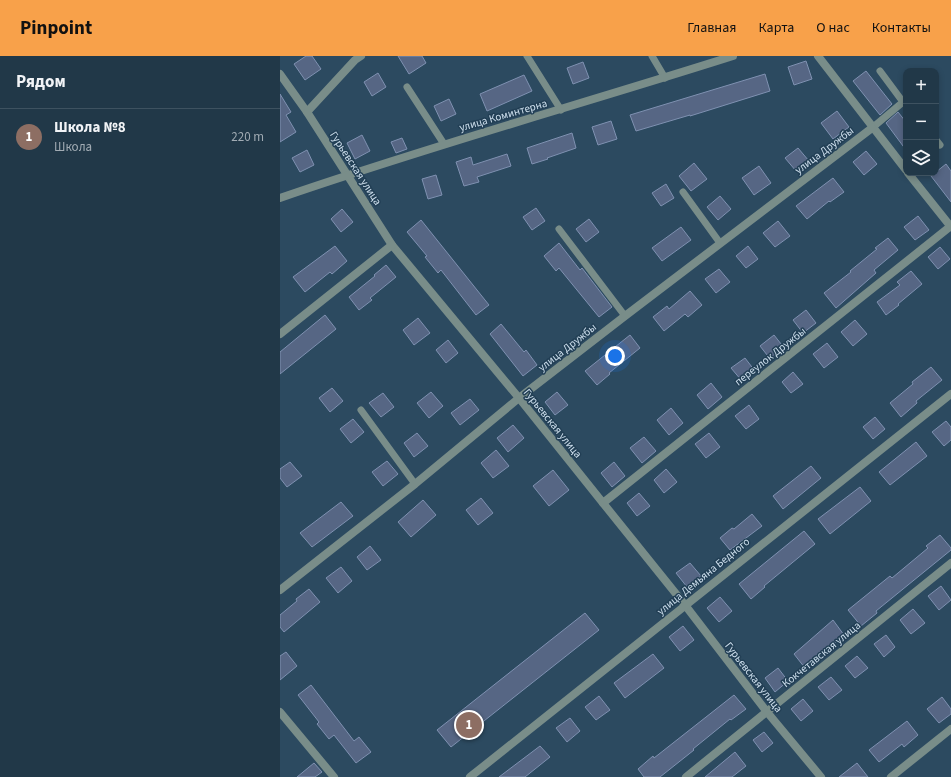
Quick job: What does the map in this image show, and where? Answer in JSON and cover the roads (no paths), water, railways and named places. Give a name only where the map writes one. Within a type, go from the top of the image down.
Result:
[{"type":"street","points":[[307,112],[355,60],[361,56]]},
{"type":"street","name":"улица Коминтерна","points":[[280,198],[444,144],[561,110],[734,56]]},
{"type":"street","points":[[818,56],[903,166]]},
{"type":"street","name":"Гурьевская улица","points":[[280,74],[307,112],[392,245],[603,502],[685,605],[767,712],[820,777]]},
{"type":"street","name":"улица Дружбы","points":[[280,590],[415,484],[519,398],[872,128]]},
{"type":"street","points":[[910,176],[951,227]]},
{"type":"street","name":"переулок Дружбы","points":[[603,502],[951,227]]},
{"type":"street","points":[[280,334],[392,245]]},
{"type":"street","name":"улица Демьяна Бедного","points":[[470,777],[951,394]]},
{"type":"street","name":"Кокчетавская улица","points":[[686,777],[951,564]]},
{"type":"street","points":[[280,712],[334,777]]},
{"type":"street","points":[[891,777],[951,729]]},
{"type":"lane","points":[[527,56],[561,110]]},
{"type":"lane","points":[[652,56],[665,78]]},
{"type":"lane","points":[[880,71],[903,103]]},
{"type":"lane","points":[[407,87],[444,144]]},
{"type":"lane","points":[[872,128],[903,105]]},
{"type":"lane","points":[[683,192],[720,243]]},
{"type":"lane","points":[[559,229],[625,316]]},
{"type":"lane","points":[[361,410],[415,484]]},
{"type":"place","name":"Школа №8","points":[[469,725]]}]
